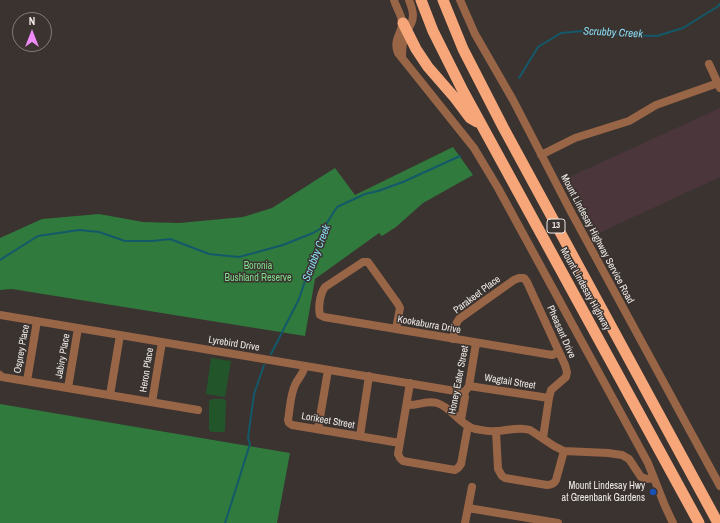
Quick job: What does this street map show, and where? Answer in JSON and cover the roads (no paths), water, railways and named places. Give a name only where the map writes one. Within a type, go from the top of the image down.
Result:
[{"type":"highway","name":"Mount Lindesay Highway","points":[[421,0],[442,49],[699,523]]},
{"type":"highway","name":"Mount Lindesay Highway","points":[[443,0],[463,49],[503,127],[718,523]]},
{"type":"highway","points":[[405,27],[416,49],[435,75],[470,118],[482,124]]},
{"type":"street","points":[[394,0],[405,27],[402,44],[402,58],[441,108],[467,138],[483,161],[648,464],[673,523]]},
{"type":"street","points":[[405,27],[412,23],[413,17],[409,0]]},
{"type":"street","name":"Mount Lindesay Highway Service Road","points":[[460,0],[475,34],[513,100],[540,155],[720,486]]},
{"type":"street","points":[[540,155],[575,138],[629,121],[656,104],[719,86],[709,64]]},
{"type":"street","name":"Kookaburra Drive","points":[[396,329],[400,308],[368,262],[363,262],[325,287],[322,291],[319,311],[320,316],[476,343],[552,355],[556,355],[559,352]]},
{"type":"street","name":"Parakeet Place","points":[[453,339],[456,324],[459,319],[514,280],[524,278]]},
{"type":"street","name":"Pheasant Drive","points":[[524,278],[528,282],[567,372],[566,377],[550,390],[543,438]]},
{"type":"street","name":"Lyrebird Drive","points":[[0,315],[369,376],[461,392],[464,394]]},
{"type":"street","name":"Osprey Place","points":[[27,381],[37,321]]},
{"type":"street","name":"Jabiry Place","points":[[68,388],[78,328]]},
{"type":"street","points":[[110,395],[120,335]]},
{"type":"street","name":"Heron Place","points":[[152,402],[162,342]]},
{"type":"street","name":"Honey Eater Street","points":[[461,420],[465,397],[464,394],[469,386],[476,343]]},
{"type":"street","name":"Lorikeet Street","points":[[305,366],[303,373],[293,391],[288,420],[289,423],[292,425],[400,443]]},
{"type":"street","points":[[318,429],[328,370]]},
{"type":"street","points":[[0,375],[2,377],[198,410]]},
{"type":"street","points":[[360,436],[369,376]]},
{"type":"street","points":[[410,383],[398,454],[403,461],[455,470],[461,464],[468,426]]},
{"type":"street","name":"Wagtail Street","points":[[469,386],[549,398]]},
{"type":"street","points":[[407,405],[412,406],[436,403],[442,405],[468,426],[487,431],[525,428],[564,451],[622,455],[629,459],[641,476],[647,479],[654,478]]},
{"type":"street","points":[[496,431],[498,469],[502,476],[506,478],[551,485],[556,480],[564,451]]},
{"type":"street","points":[[465,523],[472,487]]},
{"type":"street","points":[[468,508],[558,523]]},
{"type":"waterway","name":"Scrubby Creek","points":[[519,78],[538,47],[561,33],[583,31],[621,35],[657,36],[683,28],[720,4]]},
{"type":"waterway","name":"Scrubby Creek","points":[[271,354],[299,299],[319,239],[337,207],[365,194],[403,182],[460,156]]},
{"type":"waterway","points":[[0,260],[38,236],[79,230],[99,232],[125,241],[153,241],[170,239],[209,254],[239,257],[283,245],[313,233],[325,226]]},
{"type":"waterway","name":"Scrubby Creek","points":[[225,523],[250,444],[248,438],[254,394],[264,365]]},
{"type":"place","name":"Mount Lindesay Hwy at Greenbank Gardens","points":[[653,492]]},
{"type":"park label","name":"Boronia Bushland Reserve","points":[[258,272]]}]
